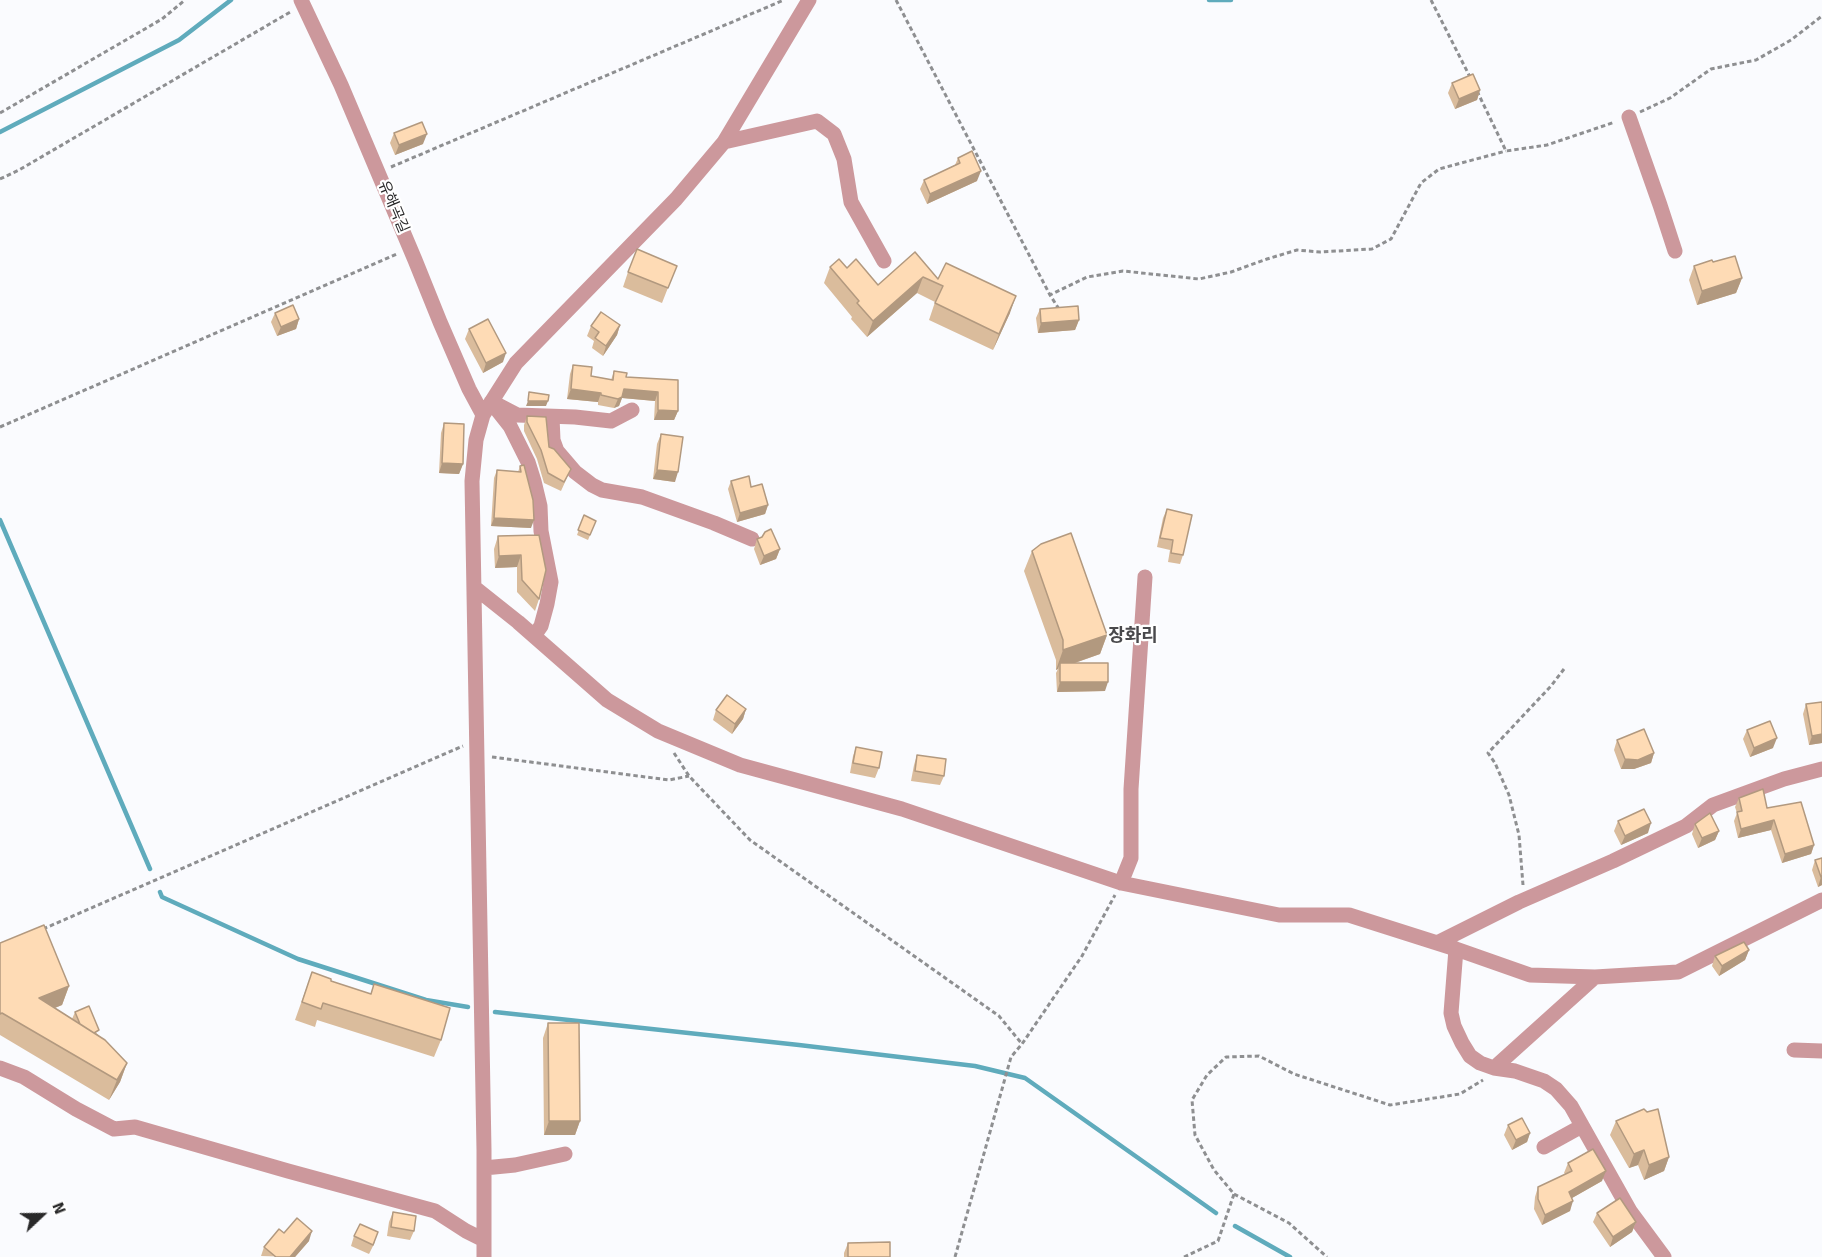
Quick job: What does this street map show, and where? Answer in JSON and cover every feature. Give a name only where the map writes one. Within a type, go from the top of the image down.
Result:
[{"type":"street","points":[[484,1257],[472,481],[476,441],[483,415],[516,363],[676,199],[724,142],[808,0]]},
{"type":"street","name":"유해곡길","points":[[302,2],[341,85],[465,380],[483,415]]},
{"type":"street","points":[[1629,117],[1675,250]]},
{"type":"street","points":[[724,142],[817,121],[834,134],[844,159],[851,202],[884,261]]},
{"type":"street","points":[[491,402],[517,415],[611,421],[632,410]]},
{"type":"street","points":[[491,402],[510,426],[528,462],[540,506],[541,531],[550,582],[541,626],[534,636]]},
{"type":"street","points":[[552,417],[557,451],[575,472],[592,485],[602,490],[642,497],[752,539]]},
{"type":"street","points":[[1121,883],[1131,858],[1131,789],[1146,577]]},
{"type":"street","points":[[474,587],[607,700],[658,731],[740,765],[902,809],[1121,883],[1279,915],[1349,915],[1530,975],[1594,977],[1678,972],[1822,900]]},
{"type":"street","points":[[1437,943],[1527,898],[1686,826],[1713,805],[1784,779],[1822,769]]},
{"type":"street","points":[[1456,949],[1451,1013],[1454,1026],[1470,1056],[1494,1068],[1515,1071],[1544,1081],[1556,1089],[1571,1106],[1630,1211],[1664,1257]]},
{"type":"street","points":[[1494,1068],[1594,977]]},
{"type":"street","points":[[1794,1050],[1822,1051]]},
{"type":"street","points":[[0,1068],[24,1077],[114,1129],[135,1127],[288,1172],[435,1211],[484,1240]]},
{"type":"street","points":[[1544,1147],[1582,1126]]},
{"type":"street","points":[[484,1168],[515,1166],[565,1154]]},
{"type":"path","points":[[0,112],[162,19],[185,0]]},
{"type":"path","points":[[378,173],[784,0]]},
{"type":"path","points":[[896,0],[1059,309]]},
{"type":"path","points":[[1431,0],[1471,80]]},
{"type":"path","points":[[0,179],[19,170],[302,2]]},
{"type":"path","points":[[1050,295],[1087,277],[1105,274],[1123,272],[1199,279],[1231,272],[1297,250],[1320,252],[1372,249],[1391,239],[1421,183],[1439,169],[1506,151],[1547,145],[1629,117],[1670,98],[1711,69],[1756,60],[1791,40],[1822,16]]},
{"type":"path","points":[[1476,90],[1506,151]]},
{"type":"path","points":[[0,428],[410,248]]},
{"type":"path","points":[[1527,898],[1522,882],[1519,835],[1509,795],[1488,753],[1551,686],[1563,669]]},
{"type":"path","points":[[658,731],[689,776],[750,840],[999,1016],[1022,1044]]},
{"type":"path","points":[[43,929],[477,748],[669,780],[689,776]]},
{"type":"path","points":[[956,1257],[1011,1057],[1082,956],[1121,883]]},
{"type":"path","points":[[1328,1257],[1289,1222],[1234,1194],[1214,1170],[1195,1135],[1192,1100],[1207,1076],[1226,1057],[1259,1056],[1294,1074],[1390,1105],[1460,1094],[1480,1083],[1494,1068]]},
{"type":"path","points":[[1184,1257],[1218,1241],[1234,1194]]},
{"type":"building","points":[[1473,74],[1480,90],[1459,99],[1452,83]]},
{"type":"building","points":[[422,122],[427,134],[399,145],[394,133]]},
{"type":"building","points":[[972,151],[981,171],[930,194],[924,180],[960,163],[958,158]]},
{"type":"building","points":[[637,249],[677,266],[668,288],[628,272]]},
{"type":"building","points":[[915,252],[938,279],[946,263],[1016,296],[999,334],[935,303],[943,286],[923,277],[873,321],[830,267],[839,259],[847,268],[856,259],[878,285]]},
{"type":"building","points":[[1735,256],[1742,278],[1702,291],[1694,266]]},
{"type":"building","points":[[293,305],[299,319],[281,327],[275,313]]},
{"type":"building","points":[[1078,306],[1079,320],[1041,323],[1040,309]]},
{"type":"building","points":[[601,312],[620,325],[606,346],[595,338],[599,332],[591,326]]},
{"type":"building","points":[[488,319],[506,353],[486,363],[469,329]]},
{"type":"building","points":[[573,365],[592,367],[591,376],[613,380],[614,371],[627,373],[626,377],[678,380],[678,411],[658,410],[658,392],[624,389],[622,397],[618,399],[601,395],[601,393],[571,389]]},
{"type":"building","points":[[529,392],[549,395],[548,401],[528,401]]},
{"type":"building","points":[[527,416],[546,417],[549,447],[554,449],[571,469],[564,482],[548,473],[541,450],[527,422]]},
{"type":"building","points":[[444,423],[464,424],[463,464],[442,463]]},
{"type":"building","points":[[661,434],[683,437],[678,472],[657,470]]},
{"type":"building","points":[[524,465],[533,500],[534,520],[494,518],[497,470],[521,472],[520,466]]},
{"type":"building","points":[[749,476],[751,487],[762,484],[768,505],[740,513],[731,481]]},
{"type":"building","points":[[1167,509],[1192,515],[1183,555],[1171,553],[1173,540],[1160,538]]},
{"type":"building","points":[[584,515],[596,521],[590,535],[578,530]]},
{"type":"building","points":[[771,529],[780,549],[764,556],[757,539]]},
{"type":"building","points":[[1071,533],[1107,635],[1063,650],[1063,640],[1032,551],[1041,544]]},
{"type":"building","points":[[539,535],[546,570],[539,599],[522,580],[521,555],[499,556],[498,536]]},
{"type":"building","points":[[1060,663],[1108,663],[1108,682],[1060,682]]},
{"type":"building","points":[[727,695],[746,709],[735,724],[716,710]]},
{"type":"building","points":[[1822,702],[1822,734],[1812,736],[1806,704]]},
{"type":"building","points":[[1770,721],[1777,738],[1754,748],[1747,730]]},
{"type":"building","points":[[1644,729],[1654,753],[1638,760],[1625,759],[1617,740]]},
{"type":"building","points":[[856,747],[882,752],[879,768],[853,763]]},
{"type":"building","points":[[917,755],[946,759],[944,776],[915,771]]},
{"type":"building","points":[[1763,789],[1767,808],[1801,802],[1814,845],[1785,854],[1774,820],[1741,829],[1737,812],[1742,811],[1739,798]]},
{"type":"building","points":[[1644,809],[1651,823],[1625,836],[1618,821]]},
{"type":"building","points":[[1710,813],[1719,831],[1702,838],[1695,824]]},
{"type":"building","points":[[1822,858],[1822,877],[1821,877],[1815,860]]},
{"type":"building","points":[[44,925],[69,986],[39,998],[105,1040],[127,1063],[117,1080],[2,1013],[0,1014],[0,943]]},
{"type":"building","points":[[1744,942],[1749,950],[1722,966],[1715,956]]},
{"type":"building","points":[[312,972],[371,994],[374,984],[450,1008],[441,1040],[323,1003],[321,1009],[302,1002]]},
{"type":"building","points":[[89,1006],[99,1030],[94,1033],[80,1024],[75,1012]]},
{"type":"building","points":[[548,1023],[579,1023],[580,1121],[549,1121]]},
{"type":"building","points":[[1644,1109],[1647,1112],[1658,1109],[1669,1157],[1649,1165],[1644,1150],[1634,1154],[1616,1121]]},
{"type":"building","points":[[1522,1118],[1530,1133],[1516,1140],[1508,1125]]},
{"type":"building","points":[[1593,1149],[1606,1171],[1569,1192],[1573,1201],[1545,1215],[1538,1199],[1538,1187],[1572,1171],[1568,1163]]},
{"type":"building","points":[[1620,1198],[1636,1222],[1613,1237],[1597,1213]]},
{"type":"building","points":[[393,1212],[416,1216],[414,1231],[391,1227]]},
{"type":"building","points":[[297,1218],[312,1231],[290,1257],[276,1257],[264,1247],[279,1229],[284,1233]]},
{"type":"building","points":[[360,1224],[378,1232],[373,1245],[354,1236]]},
{"type":"building","points":[[890,1242],[890,1257],[848,1257],[848,1243]]},
{"type":"waterway","points":[[0,132],[179,40],[231,0]]},
{"type":"waterway","points":[[1209,0],[1231,0]]},
{"type":"waterway","points":[[0,520],[150,869]]},
{"type":"waterway","points":[[160,892],[162,897],[298,959],[426,1000],[468,1007]]},
{"type":"waterway","points":[[495,1012],[975,1066],[1025,1078],[1216,1213]]},
{"type":"waterway","points":[[1235,1226],[1290,1257]]},
{"type":"district","name":"장화리","points":[[1133,636]]}]
